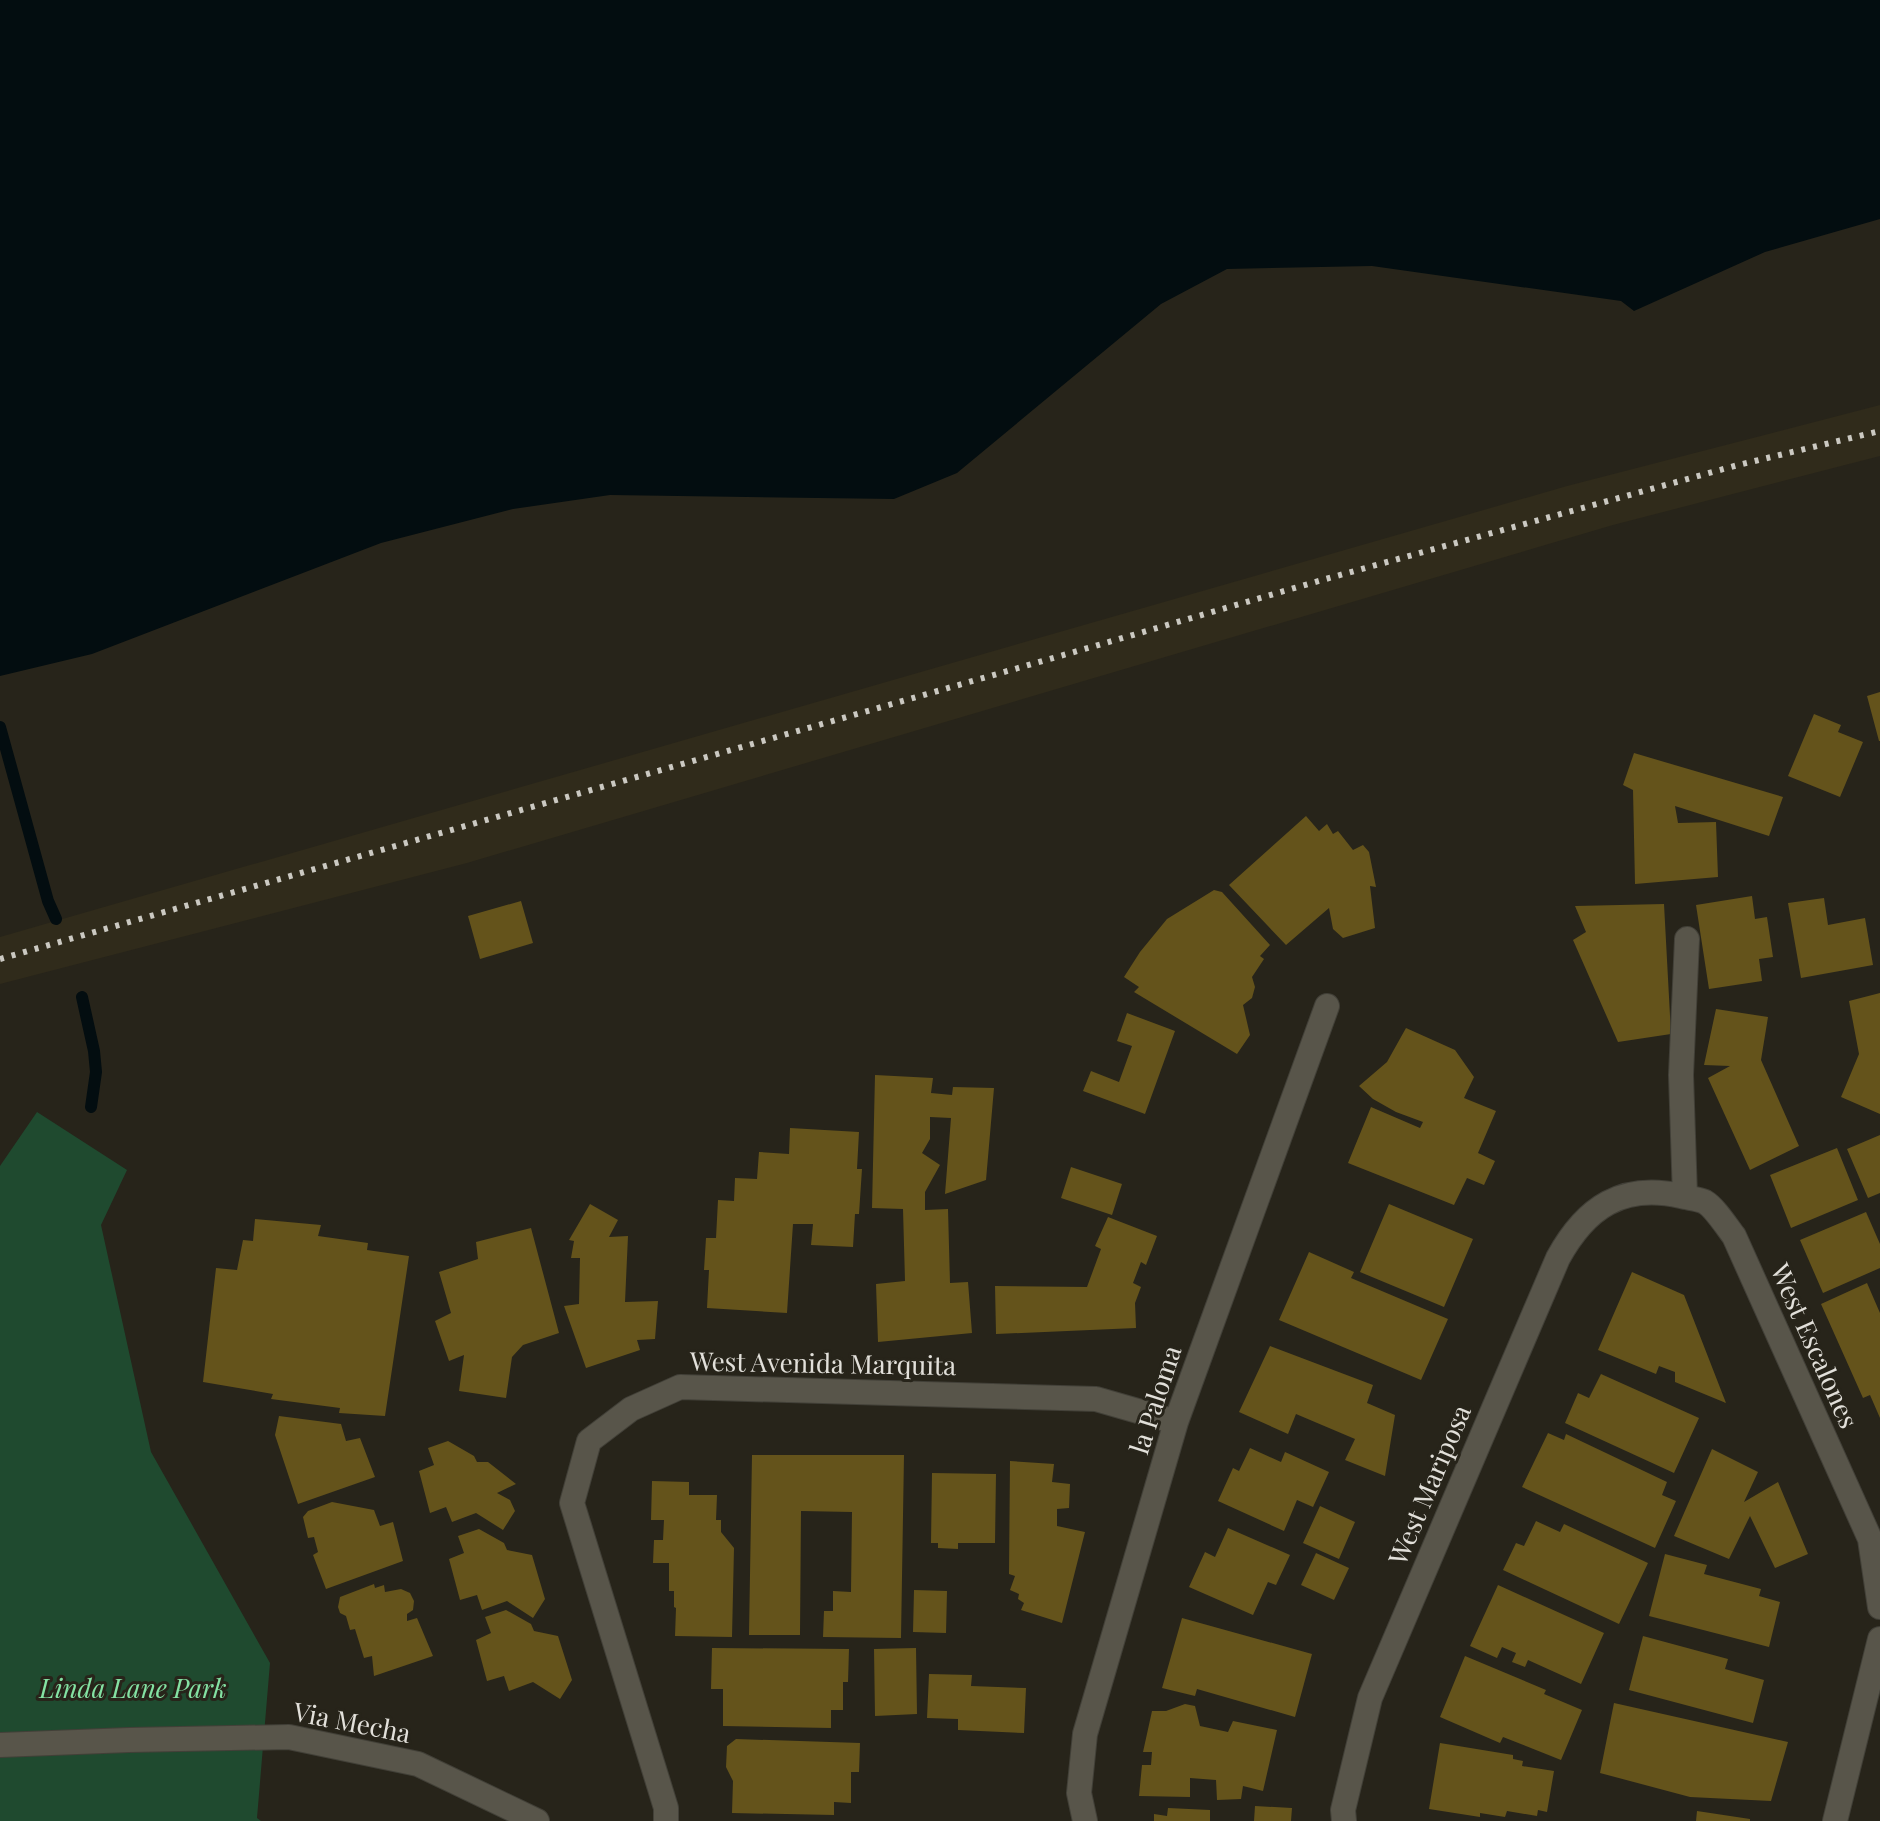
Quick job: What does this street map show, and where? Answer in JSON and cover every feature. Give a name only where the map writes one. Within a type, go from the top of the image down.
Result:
[{"type":"street","points":[[1685,1197],[1681,1075],[1687,939]]},
{"type":"street","name":"la Paloma","points":[[1085,1821],[1079,1793],[1085,1734],[1176,1422],[1327,1006]]},
{"type":"street","name":"West Escalones","points":[[1616,1197],[1661,1192],[1706,1202],[1734,1236],[1870,1539],[1880,1607]]},
{"type":"street","name":"West Mariposa","points":[[1344,1821],[1343,1810],[1370,1698],[1558,1258],[1569,1237],[1584,1219],[1616,1197]]},
{"type":"street","name":"West Avenida Marquita","points":[[666,1821],[663,1795],[572,1503],[589,1441],[631,1409],[680,1387],[1096,1399],[1176,1422]]},
{"type":"street","points":[[1835,1821],[1880,1639]]},
{"type":"street","name":"Via Mecha","points":[[0,1745],[289,1737],[418,1764],[537,1821]]},
{"type":"shaded area","points":[[0,0],[1880,0],[1880,219],[1765,252],[1634,311],[1621,301],[1372,266],[1227,269],[1161,304],[957,473],[894,499],[610,495],[513,509],[381,543],[92,654],[0,676]]},
{"type":"shaded area","points":[[1880,405],[1880,456],[1613,525],[467,863],[0,984],[0,937],[1567,486]]},
{"type":"green space","name":"Linda Lane Park","points":[[37,1112],[127,1170],[101,1225],[151,1452],[270,1663],[257,1818],[261,1821],[0,1821],[0,1166]]},
{"type":"building","points":[[1880,692],[1880,741],[1879,741],[1867,696]]},
{"type":"building","points":[[1814,714],[1841,725],[1838,732],[1863,742],[1840,797],[1788,776]]},
{"type":"building","points":[[1634,753],[1783,797],[1769,836],[1675,806],[1678,823],[1716,822],[1718,877],[1635,884],[1633,790],[1623,785]]},
{"type":"building","points":[[1306,816],[1319,831],[1327,824],[1333,834],[1338,831],[1353,850],[1363,845],[1369,852],[1376,887],[1370,886],[1375,928],[1343,938],[1333,929],[1329,908],[1286,945],[1229,885]]},
{"type":"building","points":[[1214,890],[1222,892],[1270,945],[1260,956],[1264,959],[1252,977],[1255,987],[1252,998],[1243,1005],[1250,1035],[1237,1054],[1134,992],[1139,987],[1124,977],[1167,919]]},
{"type":"building","points":[[1752,896],[1755,919],[1767,917],[1773,957],[1759,959],[1762,981],[1709,989],[1696,905]]},
{"type":"building","points":[[1824,898],[1828,925],[1865,918],[1873,965],[1801,978],[1788,903]]},
{"type":"building","points":[[521,901],[533,943],[480,959],[468,916]]},
{"type":"building","points":[[1664,904],[1671,1034],[1618,1042],[1573,940],[1586,932],[1575,906]]},
{"type":"building","points":[[1880,993],[1880,1114],[1841,1097],[1859,1054],[1849,1001]]},
{"type":"building","points":[[1716,1009],[1768,1017],[1761,1060],[1799,1146],[1750,1170],[1708,1078],[1730,1066],[1704,1065]]},
{"type":"building","points":[[1127,1013],[1175,1031],[1145,1114],[1083,1091],[1091,1071],[1119,1082],[1132,1046],[1117,1041]]},
{"type":"building","points":[[1406,1028],[1455,1050],[1474,1077],[1464,1098],[1496,1111],[1478,1153],[1495,1161],[1484,1185],[1467,1178],[1454,1205],[1348,1163],[1371,1107],[1420,1128],[1423,1122],[1396,1112],[1373,1099],[1359,1086],[1387,1062]]},
{"type":"building","points":[[875,1075],[933,1078],[931,1093],[952,1095],[953,1087],[994,1088],[986,1180],[945,1194],[951,1118],[930,1117],[930,1139],[922,1153],[940,1165],[925,1192],[925,1210],[948,1209],[950,1283],[968,1282],[972,1333],[878,1342],[876,1284],[905,1281],[903,1209],[872,1208]]},
{"type":"building","points":[[790,1128],[859,1132],[857,1169],[862,1169],[853,1247],[811,1245],[813,1224],[793,1224],[787,1313],[707,1308],[709,1270],[704,1270],[706,1238],[716,1238],[718,1200],[734,1201],[735,1178],[757,1179],[759,1152],[789,1154]]},
{"type":"building","points":[[1880,1135],[1880,1193],[1868,1198],[1847,1149]]},
{"type":"building","points":[[1837,1148],[1858,1200],[1791,1228],[1770,1175]]},
{"type":"building","points":[[1071,1167],[1122,1184],[1112,1215],[1061,1198]]},
{"type":"building","points":[[590,1204],[618,1220],[609,1237],[628,1236],[625,1302],[658,1301],[655,1339],[637,1340],[640,1350],[586,1368],[564,1306],[579,1304],[580,1258],[571,1258],[574,1241],[569,1240]]},
{"type":"building","points":[[1389,1204],[1473,1239],[1444,1307],[1360,1272]]},
{"type":"building","points":[[1866,1212],[1880,1244],[1880,1268],[1823,1293],[1800,1240]]},
{"type":"building","points":[[1108,1217],[1157,1236],[1146,1265],[1141,1262],[1133,1283],[1141,1287],[1135,1303],[1136,1328],[996,1334],[995,1286],[1087,1287],[1101,1249],[1095,1246]]},
{"type":"building","points":[[255,1219],[321,1225],[318,1236],[368,1243],[367,1250],[409,1256],[385,1416],[339,1413],[340,1408],[271,1399],[273,1394],[203,1382],[216,1268],[237,1270],[243,1240],[253,1241]]},
{"type":"building","points":[[531,1228],[559,1333],[523,1345],[512,1357],[506,1398],[459,1391],[464,1355],[449,1361],[435,1321],[451,1313],[439,1272],[478,1259],[476,1242]]},
{"type":"building","points":[[1309,1252],[1354,1272],[1351,1278],[1448,1319],[1421,1380],[1279,1320]]},
{"type":"building","points":[[1632,1272],[1684,1295],[1726,1403],[1675,1382],[1675,1372],[1659,1366],[1656,1374],[1598,1350]]},
{"type":"building","points":[[1867,1283],[1880,1313],[1880,1418],[1870,1395],[1863,1398],[1821,1304]]},
{"type":"building","points":[[1270,1346],[1373,1385],[1367,1403],[1395,1415],[1385,1476],[1345,1460],[1355,1439],[1296,1414],[1288,1434],[1239,1412]]},
{"type":"building","points":[[1601,1374],[1699,1418],[1674,1473],[1565,1423],[1578,1393],[1589,1398]]},
{"type":"building","points":[[279,1416],[341,1424],[346,1441],[360,1438],[375,1477],[298,1504],[275,1435]]},
{"type":"building","points":[[1548,1433],[1564,1440],[1566,1434],[1667,1482],[1662,1495],[1676,1501],[1655,1548],[1522,1487]]},
{"type":"building","points":[[448,1441],[474,1456],[477,1462],[488,1462],[516,1484],[497,1493],[510,1500],[515,1511],[503,1530],[476,1513],[452,1522],[446,1507],[430,1513],[419,1471],[434,1465],[428,1448]]},
{"type":"building","points":[[1250,1448],[1281,1462],[1285,1452],[1329,1472],[1313,1507],[1297,1500],[1284,1531],[1218,1501],[1233,1468],[1239,1471]]},
{"type":"building","points":[[1712,1449],[1758,1472],[1744,1502],[1778,1482],[1808,1554],[1775,1568],[1750,1516],[1729,1559],[1674,1536]]},
{"type":"building","points":[[752,1455],[904,1455],[901,1638],[823,1637],[824,1611],[833,1611],[833,1591],[851,1592],[852,1512],[801,1511],[800,1635],[749,1635]]},
{"type":"building","points":[[1010,1461],[1054,1464],[1052,1482],[1070,1484],[1069,1508],[1057,1509],[1057,1526],[1085,1532],[1062,1623],[1021,1610],[1024,1603],[1018,1599],[1019,1594],[1010,1590],[1015,1576],[1009,1574]]},
{"type":"building","points":[[932,1473],[996,1474],[995,1543],[958,1543],[958,1549],[938,1548],[938,1543],[931,1543]]},
{"type":"building","points":[[652,1481],[689,1482],[689,1495],[717,1495],[716,1520],[721,1520],[721,1532],[734,1548],[732,1637],[675,1636],[676,1608],[674,1591],[669,1591],[669,1563],[653,1563],[654,1540],[663,1540],[664,1520],[651,1520]]},
{"type":"building","points":[[332,1502],[374,1510],[380,1526],[393,1522],[403,1561],[326,1589],[313,1555],[318,1552],[314,1537],[308,1538],[303,1517],[308,1511]]},
{"type":"building","points":[[1320,1506],[1355,1522],[1339,1559],[1303,1543]]},
{"type":"building","points":[[1536,1521],[1560,1532],[1564,1524],[1648,1563],[1619,1624],[1503,1570],[1516,1543],[1524,1546]]},
{"type":"building","points":[[1228,1528],[1290,1555],[1276,1585],[1268,1582],[1253,1615],[1189,1587],[1205,1552],[1215,1557]]},
{"type":"building","points":[[479,1529],[504,1543],[507,1550],[532,1555],[545,1599],[533,1618],[507,1601],[482,1610],[477,1595],[460,1600],[449,1559],[464,1553],[458,1536]]},
{"type":"building","points":[[1316,1553],[1349,1568],[1334,1600],[1301,1585]]},
{"type":"building","points":[[1665,1554],[1707,1565],[1704,1574],[1761,1589],[1759,1596],[1780,1602],[1769,1647],[1649,1616]]},
{"type":"building","points":[[374,1584],[375,1588],[384,1585],[385,1592],[401,1589],[410,1593],[414,1601],[407,1621],[417,1618],[433,1656],[374,1676],[372,1656],[364,1658],[355,1629],[350,1630],[346,1616],[340,1613],[338,1607],[340,1597]]},
{"type":"building","points":[[1498,1585],[1604,1633],[1581,1684],[1528,1660],[1525,1667],[1512,1662],[1516,1653],[1502,1647],[1497,1658],[1470,1646]]},
{"type":"building","points":[[914,1590],[947,1591],[946,1633],[913,1632]]},
{"type":"building","points":[[506,1610],[531,1624],[534,1631],[558,1636],[572,1680],[560,1699],[533,1682],[509,1691],[504,1676],[487,1681],[476,1640],[491,1633],[485,1617]]},
{"type":"building","points":[[1182,1618],[1312,1654],[1295,1717],[1197,1689],[1195,1696],[1162,1688]]},
{"type":"building","points":[[1643,1636],[1728,1659],[1725,1669],[1764,1680],[1753,1723],[1629,1690]]},
{"type":"building","points":[[712,1648],[849,1649],[848,1682],[843,1682],[843,1710],[831,1710],[831,1728],[723,1726],[723,1689],[711,1689]]},
{"type":"building","points":[[916,1648],[917,1714],[875,1716],[874,1649]]},
{"type":"building","points":[[1465,1656],[1546,1690],[1544,1694],[1582,1710],[1561,1760],[1503,1737],[1500,1743],[1440,1717]]},
{"type":"building","points":[[929,1674],[972,1675],[971,1686],[1026,1688],[1024,1733],[958,1730],[958,1719],[927,1718]]},
{"type":"building","points":[[1614,1703],[1788,1742],[1771,1801],[1690,1797],[1600,1773]]},
{"type":"building","points":[[1185,1704],[1195,1706],[1200,1726],[1228,1732],[1233,1721],[1277,1730],[1263,1791],[1243,1786],[1241,1799],[1217,1800],[1216,1780],[1190,1778],[1190,1797],[1139,1796],[1142,1765],[1151,1765],[1152,1752],[1143,1752],[1152,1711],[1166,1711]]},
{"type":"building","points":[[736,1739],[860,1743],[859,1772],[851,1772],[851,1803],[834,1802],[834,1815],[732,1813],[733,1781],[726,1767],[727,1746]]},
{"type":"building","points":[[1440,1743],[1513,1755],[1513,1759],[1523,1761],[1522,1766],[1554,1771],[1547,1812],[1538,1810],[1537,1816],[1507,1811],[1505,1817],[1480,1813],[1480,1817],[1429,1809]]},
{"type":"building","points":[[1255,1806],[1292,1808],[1291,1821],[1254,1821]]},
{"type":"building","points":[[1168,1808],[1210,1810],[1210,1821],[1154,1821],[1154,1814],[1167,1816]]},
{"type":"building","points":[[1697,1811],[1750,1819],[1750,1821],[1696,1821]]},
{"type":"waterway","points":[[0,727],[48,901],[56,919]]},
{"type":"waterway","points":[[82,997],[96,1072],[91,1107]]},
{"type":"railway","points":[[0,959],[1322,580],[1738,465],[1880,431]]}]
